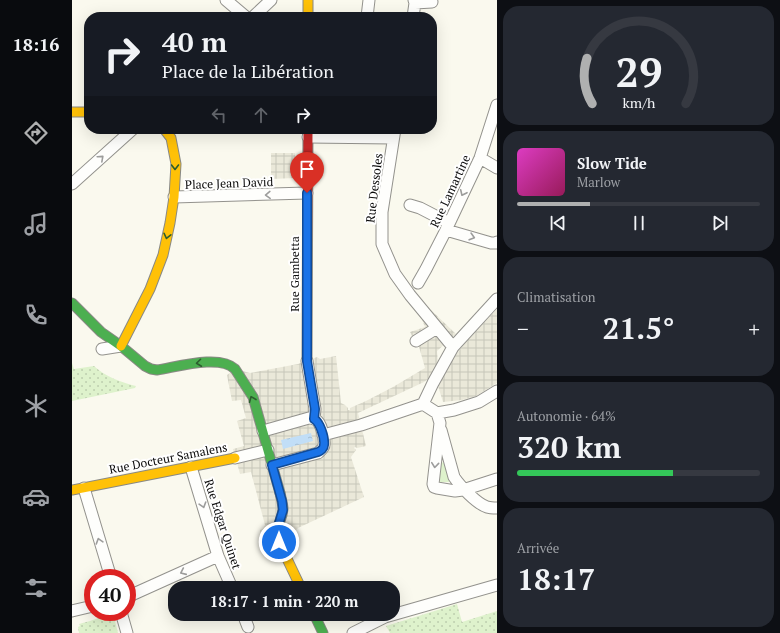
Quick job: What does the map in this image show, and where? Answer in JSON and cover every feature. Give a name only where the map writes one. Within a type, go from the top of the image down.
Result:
[{"type":"street","points":[[226,0],[240,12]]},
{"type":"street","points":[[258,12],[271,0]]},
{"type":"street","points":[[308,0],[308,12]]},
{"type":"street","points":[[368,12],[369,0]]},
{"type":"street","points":[[413,12],[414,2],[432,2]]},
{"type":"street","name":"Rue Lamartine","points":[[418,283],[448,226],[480,158],[497,105]]},
{"type":"street","points":[[72,112],[84,112]]},
{"type":"street","points":[[72,184],[128,134]]},
{"type":"street","name":"Place Jean David","points":[[168,134],[171,138],[176,164],[174,197],[307,193]]},
{"type":"street","name":"Rue Gambetta","points":[[308,134],[307,361],[315,409],[314,419]]},
{"type":"street","name":"Rue Dessoles","points":[[394,134],[382,212],[382,244],[395,274],[410,295],[453,347]]},
{"type":"street","points":[[480,158],[495,167]]},
{"type":"street","points":[[121,346],[145,300],[163,255],[174,197]]},
{"type":"street","points":[[410,205],[420,208],[448,226],[491,243],[497,242]]},
{"type":"street","points":[[323,435],[361,425],[423,404],[453,347],[497,298]]},
{"type":"street","points":[[72,302],[101,332],[151,369],[157,370],[201,362],[222,362],[235,369],[253,397],[282,501],[283,510],[277,530],[279,542],[298,581]]},
{"type":"street","points":[[416,341],[438,328]]},
{"type":"street","points":[[102,349],[121,346]]},
{"type":"street","points":[[438,418],[454,410],[479,402],[497,391]]},
{"type":"street","points":[[423,404],[438,418],[454,477],[458,484],[463,490],[487,507],[497,508]]},
{"type":"street","points":[[263,431],[309,418],[317,420],[320,424],[323,435],[324,445],[322,450],[272,465]]},
{"type":"street","points":[[438,418],[434,487],[455,491],[463,490],[497,479]]},
{"type":"street","name":"Rue Docteur Samalens","points":[[72,490],[192,468],[268,450]]},
{"type":"street","name":"Rue Edgar Quinet","points":[[192,468],[218,556],[229,581]]},
{"type":"street","points":[[84,488],[108,569]]},
{"type":"street","points":[[136,593],[218,556]]},
{"type":"street","points":[[353,633],[385,617],[497,585]]},
{"type":"street","points":[[72,611],[84,608]]},
{"type":"street","points":[[124,621],[127,633]]},
{"type":"street","points":[[246,621],[248,627]]},
{"type":"street","points":[[317,621],[323,633]]},
{"type":"green space","points":[[72,363],[74,369],[94,366],[114,379],[136,386],[135,388],[72,401]]},
{"type":"green space","points":[[446,462],[449,482],[438,482],[439,463]]},
{"type":"green space","points":[[457,604],[462,622],[497,611],[497,633],[390,633],[386,626]]},
{"type":"green space","points":[[90,621],[115,621],[118,633],[79,633],[79,624]]},
{"type":"shaded area","points":[[271,153],[295,153],[295,178],[271,179]]},
{"type":"shaded area","points":[[497,309],[497,383],[476,396],[462,400],[443,402],[438,386],[454,357],[469,338]]},
{"type":"shaded area","points":[[431,310],[456,334],[437,351],[438,364],[430,378],[358,413],[366,446],[355,447],[354,448],[356,450],[351,457],[364,497],[298,528],[291,535],[289,541],[290,546],[287,547],[276,545],[272,547],[264,544],[260,530],[263,529],[265,525],[251,472],[240,474],[233,449],[244,446],[237,421],[246,418],[241,400],[232,401],[227,375],[235,369],[250,373],[298,364],[317,357],[320,359],[336,356],[341,403],[348,408],[348,410],[350,410],[350,408],[393,387],[425,368],[418,343],[414,340],[410,332],[425,327],[420,315]]},
{"type":"water","points":[[311,433],[313,441],[283,449],[281,440]]},
{"type":"traffic: fast","points":[[72,303],[101,332],[151,369],[157,370],[187,364],[209,362],[219,362],[235,369],[253,397],[280,493]]},
{"type":"traffic: fast","points":[[317,621],[323,633]]},
{"type":"traffic: slow","points":[[308,0],[308,12]]},
{"type":"traffic: slow","points":[[72,112],[84,112]]},
{"type":"traffic: slow","points":[[121,346],[150,289],[163,255],[174,197],[176,164],[171,138],[168,134]]},
{"type":"traffic: slow","points":[[72,490],[235,458]]},
{"type":"traffic: slow","points":[[280,493],[283,509],[277,532],[279,542],[298,581]]},
{"type":"traffic: jam","points":[[307,361],[308,134]]},
{"type":"route","points":[[279,542],[277,530],[283,510],[272,465],[318,452],[322,450],[324,445],[320,424],[314,419],[315,409],[307,361],[307,193]]}]
